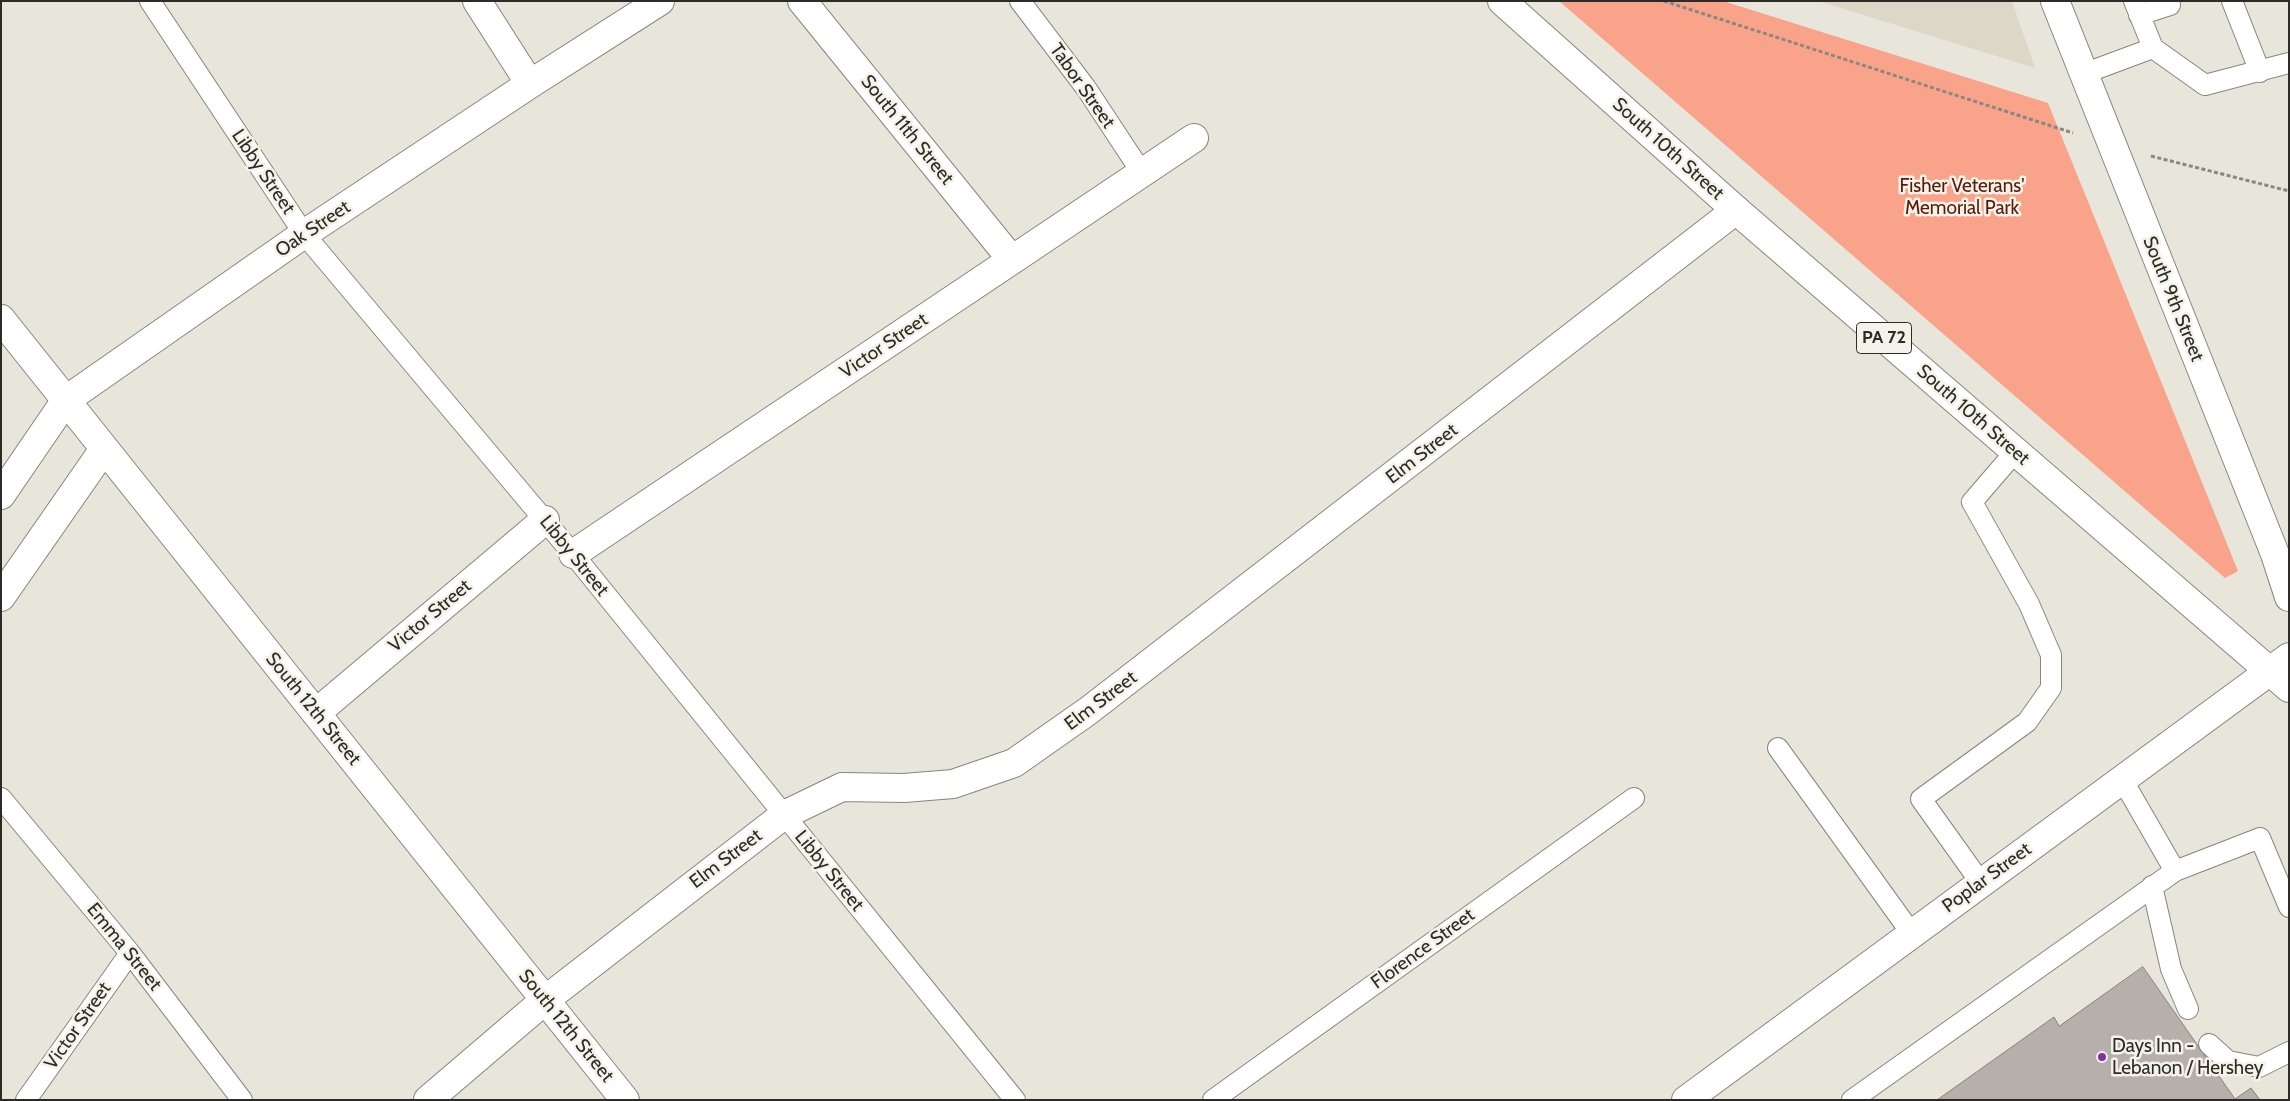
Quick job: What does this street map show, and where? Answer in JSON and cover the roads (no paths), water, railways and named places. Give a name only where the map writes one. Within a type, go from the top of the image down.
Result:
[{"type":"main road","points":[[478,1],[530,84]]},
{"type":"main road","name":"Oak Street","points":[[1,495],[66,400],[304,234],[530,84],[660,1]]},
{"type":"main road","name":"South 11th Street","points":[[802,1],[1012,260]]},
{"type":"main road","name":"South 10th Street","points":[[1502,1],[1736,210],[2015,452],[2282,672]]},
{"type":"main road","name":"South 9th Street","points":[[2055,1],[2276,554],[2289,597]]},
{"type":"main road","name":"Victor Street","points":[[573,554],[1194,138]]},
{"type":"main road","name":"Elm Street","points":[[428,1100],[545,1000],[784,815],[842,787],[904,788],[953,784],[1014,764],[1088,711],[1736,210]]},
{"type":"main road","name":"South 12th Street","points":[[1,319],[625,1100]]},
{"type":"main road","points":[[1,597],[104,449]]},
{"type":"main road","name":"Victor Street","points":[[316,713],[545,520]]},
{"type":"main road","name":"Poplar Street","points":[[1686,1100],[2122,779],[2282,672]]},
{"type":"lane","name":"Libby Street","points":[[150,1],[304,234],[573,554],[1015,1100]]},
{"type":"lane","name":"Tabor Street","points":[[1020,1],[1086,88],[1142,173]]},
{"type":"lane","points":[[2232,1],[2260,72]]},
{"type":"lane","points":[[2170,4],[2137,8],[2153,48],[2205,86],[2289,63]]},
{"type":"lane","points":[[2083,74],[2153,48]]},
{"type":"lane","points":[[1981,883],[1921,799],[2027,722],[2051,688],[2051,654],[2029,604],[1972,502],[2015,452]]},
{"type":"lane","points":[[1778,748],[1912,934]]},
{"type":"lane","points":[[2122,779],[2175,870]]},
{"type":"lane","name":"Emma Street","points":[[1,798],[130,953],[242,1100]]},
{"type":"lane","name":"Florence Street","points":[[1213,1100],[1634,798]]},
{"type":"lane","points":[[1852,1100],[2175,870],[2260,838],[2289,906]]},
{"type":"lane","points":[[2152,886],[2171,969],[2188,1009]]},
{"type":"lane","name":"Victor Street","points":[[26,1100],[130,953]]},
{"type":"lane","points":[[2209,1044],[2228,1060],[2259,1067],[2289,1052]]},
{"type":"place","name":"Days Inn - Lebanon / Hershey","points":[[2102,1057]]},
{"type":"park label","name":"Fisher Veterans' Memorial Park","points":[[1962,197]]}]
